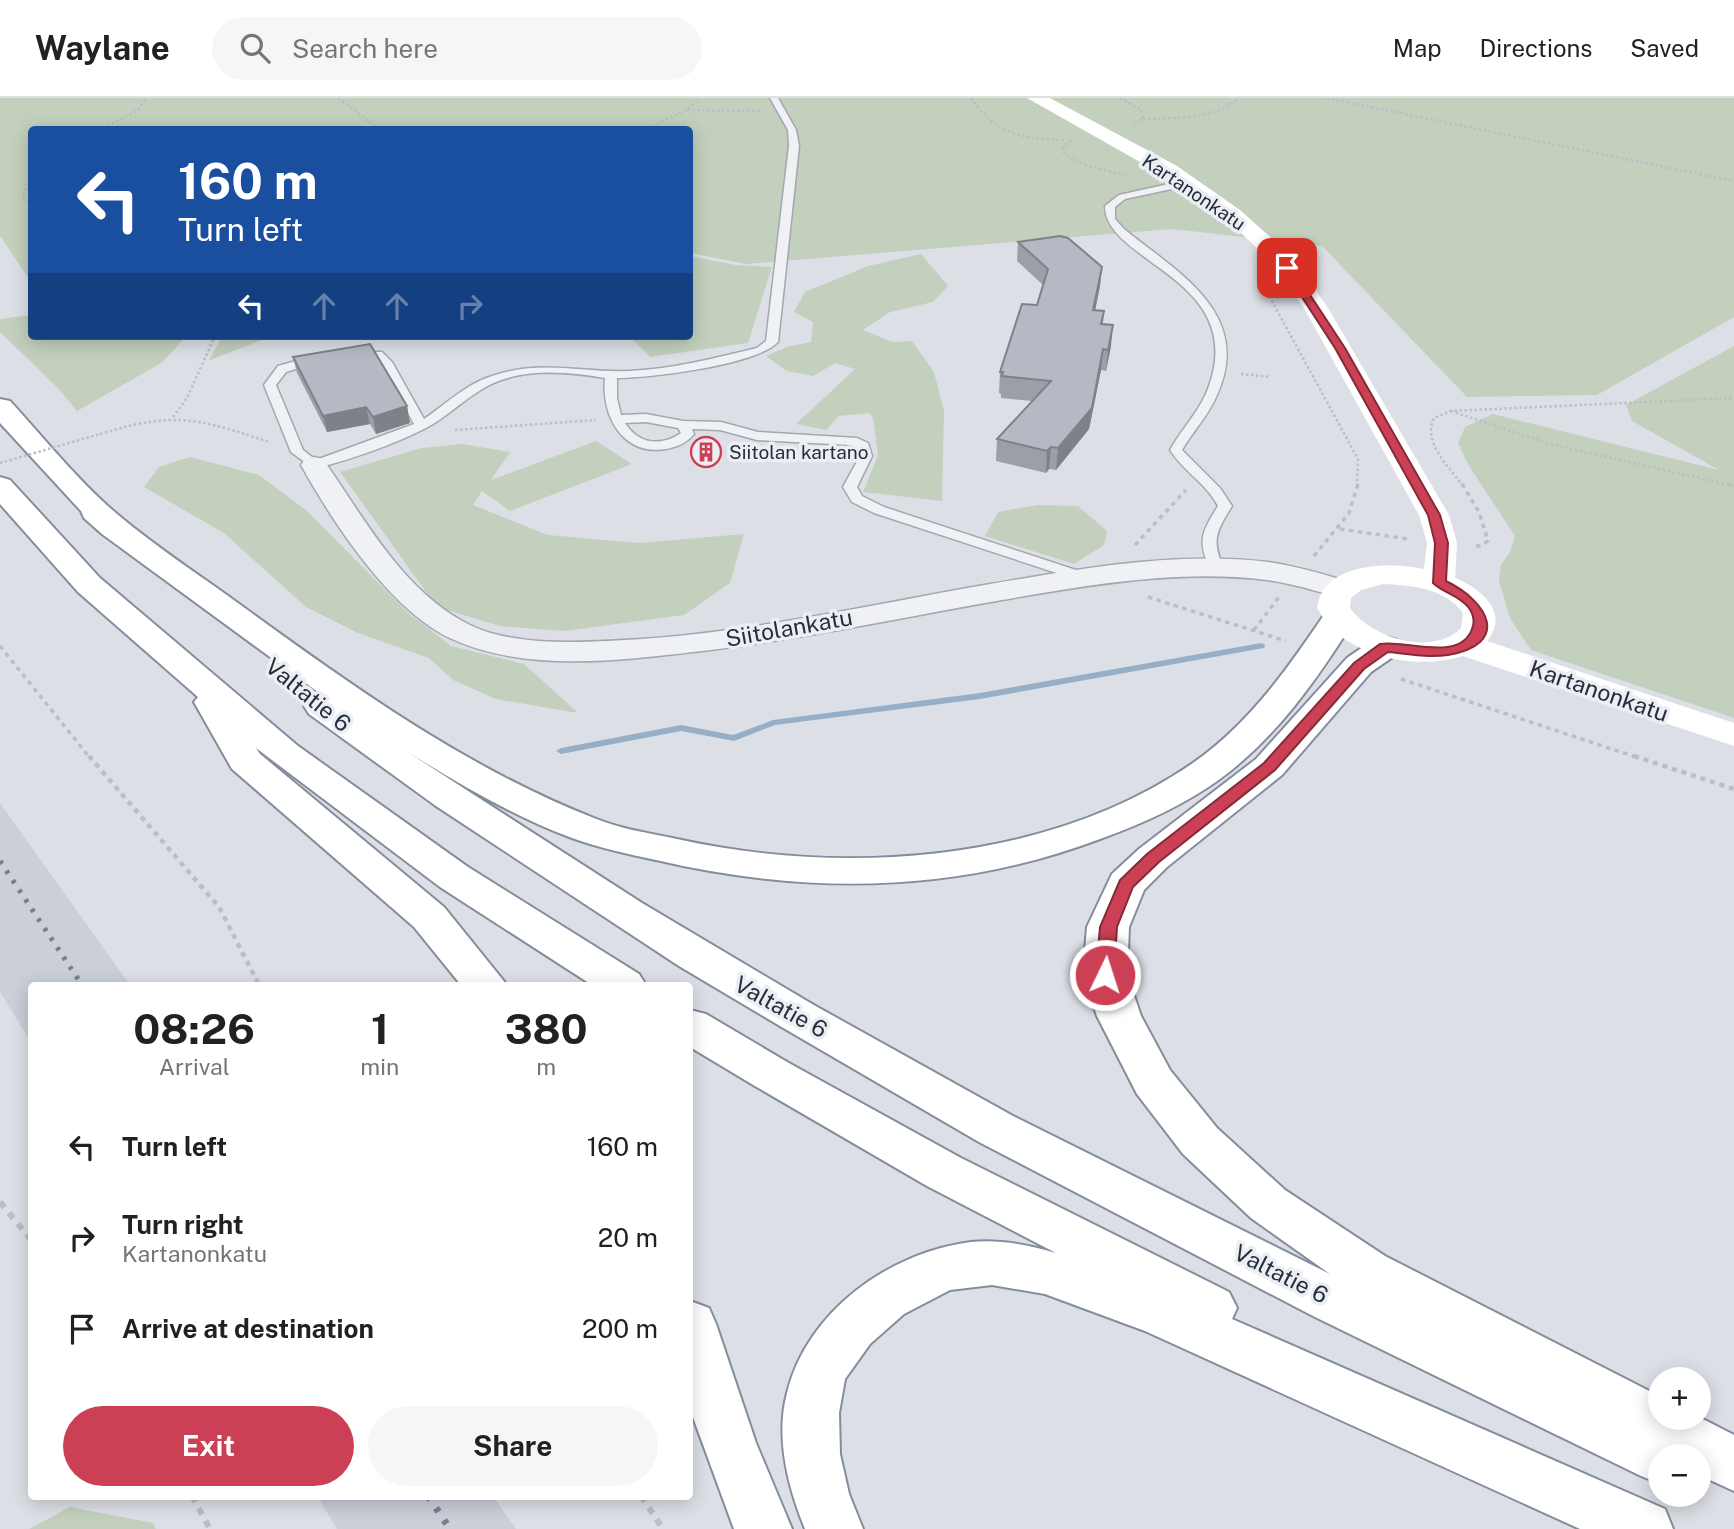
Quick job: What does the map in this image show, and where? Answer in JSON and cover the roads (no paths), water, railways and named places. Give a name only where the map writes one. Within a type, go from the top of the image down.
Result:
[{"type":"main road","name":"Kartanonkatu","points":[[1036,98],[1097,129],[1187,183],[1258,237],[1287,268],[1316,308],[1434,515],[1442,543],[1439,583]]},
{"type":"main road","name":"Valtatie 6","points":[[0,407],[95,512],[216,622],[378,750],[728,978],[1008,1135],[1331,1300],[1648,1451]]},
{"type":"main road","points":[[0,486],[89,585],[285,754],[454,877],[619,982]]},
{"type":"main road","points":[[95,512],[344,695],[485,783],[580,828],[675,853],[756,867],[856,872],[948,865],[1026,851],[1094,829],[1184,786],[1253,733],[1318,652],[1339,603],[1357,578],[1382,574],[1411,575],[1439,583],[1460,593],[1475,606],[1481,620],[1478,634],[1465,645],[1429,653],[1372,656],[1269,767],[1153,858],[1126,884],[1108,927],[1105,975],[1119,1016],[1153,1082],[1200,1141],[1268,1204],[1367,1272],[1734,1464]]},
{"type":"main road","points":[[1339,603],[1372,656]]},
{"type":"main road","name":"Kartanonkatu","points":[[1465,645],[1734,735]]},
{"type":"main road","points":[[201,681],[245,761],[429,917],[483,982]]},
{"type":"main road","points":[[693,1028],[944,1172],[1320,1363],[1658,1529]]},
{"type":"main road","points":[[834,1529],[826,1513],[813,1460],[810,1424],[818,1376],[839,1342],[858,1320],[888,1296],[938,1272],[988,1262],[1032,1266],[1156,1310],[1644,1529]]},
{"type":"main road","points":[[693,1333],[728,1443],[763,1529]]},
{"type":"main road","points":[[1711,1481],[1734,1492]]},
{"type":"street","name":"Siitolankatu","points":[[306,458],[362,541],[395,580],[433,614],[464,634],[515,646],[574,651],[648,648],[729,639],[1096,576],[1217,569],[1258,570],[1295,575],[1339,603]]},
{"type":"lane","points":[[421,425],[386,362],[378,354],[335,356],[298,363],[282,369],[270,385],[306,458],[401,435],[421,425],[479,385],[505,375],[569,370],[640,376],[761,350],[772,341],[794,146],[792,130],[774,98]]},
{"type":"lane","points":[[1187,183],[1122,197],[1110,206],[1110,219],[1120,231],[1203,301],[1218,334],[1220,372],[1203,411],[1187,428],[1177,450],[1183,463],[1221,494],[1225,506],[1210,531],[1208,548],[1217,569]]},
{"type":"lane","points":[[611,375],[609,389],[621,431],[631,440],[643,446],[662,446],[680,441],[688,434],[683,425]]},
{"type":"lane","points":[[618,419],[646,418],[683,425],[720,426],[778,438],[852,441],[863,446],[866,456],[850,487],[857,499],[879,510],[1096,576]]},
{"type":"waterway","points":[[561,751],[681,728],[734,738],[773,723],[980,696],[1261,646]]},
{"type":"railway","points":[[0,861],[80,982]]},
{"type":"railway","points":[[431,1500],[450,1529]]},
{"type":"place","name":"Siitolan kartano","points":[[706,452]]}]
